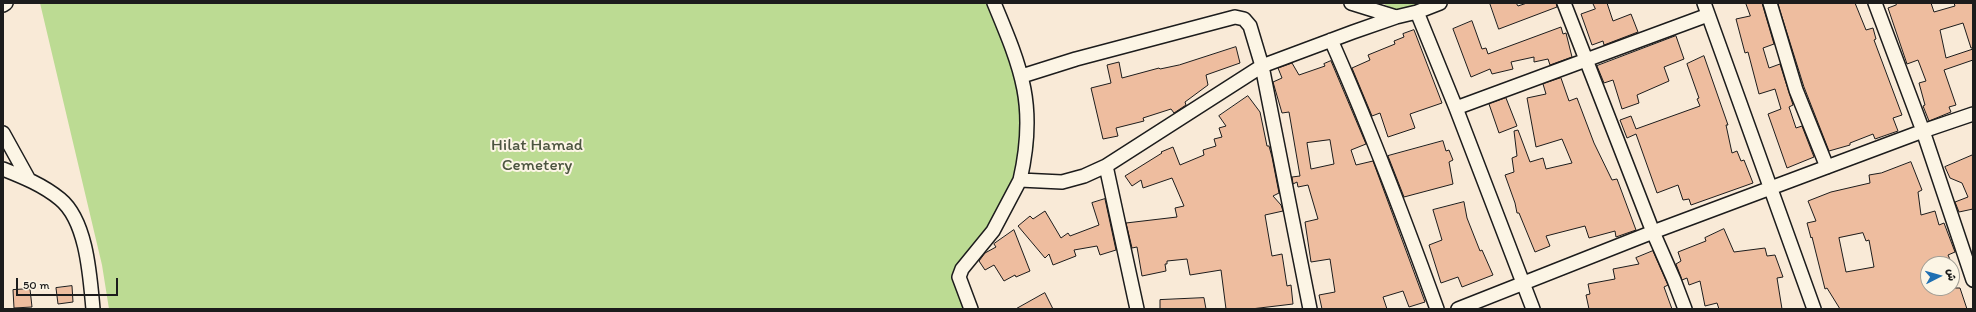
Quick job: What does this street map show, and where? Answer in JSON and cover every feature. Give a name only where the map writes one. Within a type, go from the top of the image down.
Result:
[{"type":"street","points":[[971,309],[959,277],[962,269],[993,231],[1020,180],[1027,152],[1028,125],[1026,98],[1022,76],[994,3]]},
{"type":"street","points":[[1351,3],[1396,17]]},
{"type":"street","points":[[1020,180],[1062,182],[1084,176],[1106,166],[1262,66],[1331,40],[1440,3]]},
{"type":"street","points":[[1564,3],[1653,232],[1685,309]]},
{"type":"street","points":[[1770,3],[1796,90],[1827,167]]},
{"type":"street","points":[[1874,3],[1922,131],[1973,280]]},
{"type":"street","points":[[1456,108],[1586,60],[1706,9],[1814,309]]},
{"type":"street","points":[[1417,12],[1456,108],[1533,309]]},
{"type":"street","points":[[1022,76],[1076,59],[1235,17],[1244,19],[1250,26],[1262,66],[1310,309]]},
{"type":"street","points":[[1331,40],[1360,105],[1404,216],[1437,309]]},
{"type":"street","points":[[1458,309],[1653,232],[1922,131],[1973,114]]},
{"type":"street","points":[[3,133],[29,180]]},
{"type":"street","points":[[1106,166],[1137,309]]},
{"type":"street","points":[[3,169],[29,180],[62,200],[73,217],[81,235],[88,262],[93,309]]},
{"type":"green space","name":"Hilat Hamad Cemetery","points":[[40,3],[995,3],[1026,83],[1034,146],[1026,169],[992,235],[953,276],[965,309],[109,309],[102,265]]},
{"type":"green space","points":[[1382,3],[1430,3],[1417,8],[1400,10]]},
{"type":"building","points":[[1490,3],[1516,3],[1518,6],[1527,3],[1556,3],[1557,7],[1499,29]]},
{"type":"building","points":[[1593,3],[1607,3],[1613,21],[1631,14],[1638,32],[1604,45],[1603,41],[1592,45],[1581,14],[1595,9]]},
{"type":"building","points":[[1746,3],[1762,3],[1774,44],[1763,48],[1769,68],[1780,64],[1793,105],[1789,107],[1796,128],[1802,126],[1814,157],[1787,168],[1768,114],[1781,109],[1775,89],[1759,94],[1748,52],[1745,53],[1736,19],[1750,16]]},
{"type":"building","points":[[1778,3],[1855,3],[1866,30],[1873,28],[1876,39],[1874,40],[1902,115],[1893,118],[1898,131],[1875,139],[1873,134],[1850,143],[1850,145],[1829,151],[1804,87]]},
{"type":"building","points":[[1896,3],[1931,3],[1934,12],[1955,6],[1954,3],[1973,3],[1973,48],[1971,48],[1963,23],[1940,30],[1946,58],[1973,49],[1973,60],[1944,70],[1956,105],[1949,107],[1951,112],[1929,121],[1923,106],[1925,105],[1919,83],[1926,81],[1918,60],[1907,64],[1888,8],[1896,5]]},
{"type":"building","points":[[1472,21],[1482,49],[1486,48],[1488,54],[1561,27],[1563,34],[1566,33],[1572,57],[1550,65],[1548,59],[1534,62],[1534,57],[1511,62],[1513,69],[1492,74],[1490,69],[1471,77],[1453,29]]},
{"type":"building","points":[[1414,30],[1442,103],[1410,114],[1415,128],[1388,137],[1380,113],[1372,116],[1352,68],[1370,60],[1368,55],[1395,44],[1394,41],[1404,37],[1403,34]]},
{"type":"building","points":[[1676,36],[1684,59],[1664,67],[1669,81],[1637,95],[1639,103],[1622,109],[1613,80],[1604,83],[1597,66]]},
{"type":"building","points":[[1236,47],[1240,63],[1206,75],[1208,85],[1185,102],[1186,105],[1174,113],[1171,109],[1143,118],[1144,121],[1116,128],[1118,136],[1103,139],[1091,88],[1111,83],[1107,65],[1119,62],[1122,78],[1159,68],[1179,65]]},
{"type":"building","points":[[1704,56],[1728,125],[1726,125],[1732,153],[1737,151],[1741,161],[1744,160],[1753,183],[1691,205],[1689,199],[1683,200],[1678,185],[1657,193],[1636,134],[1627,138],[1620,120],[1631,116],[1636,129],[1700,106],[1697,99],[1699,98],[1687,64]]},
{"type":"building","points":[[1331,61],[1366,144],[1351,150],[1356,165],[1373,161],[1425,302],[1409,307],[1403,291],[1383,297],[1387,309],[1322,309],[1319,295],[1335,292],[1330,259],[1311,262],[1305,222],[1318,219],[1308,185],[1298,187],[1297,182],[1293,184],[1292,177],[1300,176],[1289,112],[1282,113],[1273,82],[1282,78],[1278,68],[1292,63],[1299,75],[1325,66],[1324,64]],"holes":[[[1330,140],[1334,164],[1311,169],[1307,143]]]},
{"type":"building","points":[[1561,78],[1569,101],[1577,98],[1594,143],[1612,180],[1617,179],[1636,230],[1616,237],[1615,231],[1589,238],[1585,226],[1546,236],[1550,246],[1535,252],[1519,213],[1517,213],[1505,175],[1514,172],[1512,158],[1517,156],[1514,131],[1518,130],[1530,162],[1543,158],[1546,169],[1572,163],[1562,139],[1536,147],[1527,98],[1546,94],[1543,84]]},
{"type":"building","points":[[1248,96],[1260,112],[1267,146],[1269,146],[1272,157],[1279,193],[1273,196],[1281,205],[1283,211],[1265,215],[1272,256],[1282,254],[1287,286],[1291,285],[1293,304],[1251,309],[1226,309],[1221,270],[1190,275],[1187,259],[1167,261],[1167,264],[1165,264],[1166,271],[1142,276],[1137,247],[1132,248],[1126,223],[1177,217],[1175,208],[1184,206],[1172,178],[1143,188],[1141,180],[1132,186],[1125,176],[1162,153],[1161,152],[1173,147],[1180,165],[1204,155],[1203,150],[1216,146],[1214,139],[1222,137],[1219,128],[1226,126],[1219,116]]},
{"type":"building","points":[[1506,98],[1517,126],[1499,133],[1489,104]]},
{"type":"building","points":[[1443,141],[1446,151],[1449,150],[1453,160],[1449,162],[1453,184],[1404,197],[1388,156]]},
{"type":"building","points":[[1973,155],[1973,209],[1959,212],[1955,202],[1968,197],[1962,183],[1950,178],[1945,167]]},
{"type":"building","points":[[1911,162],[1922,190],[1918,192],[1921,215],[1935,211],[1939,225],[1944,223],[1955,252],[1948,256],[1920,256],[1920,296],[1960,296],[1960,288],[1967,309],[1840,309],[1827,288],[1825,289],[1807,223],[1816,221],[1808,201],[1831,192],[1870,183],[1869,175],[1881,173]],"holes":[[[1863,233],[1866,241],[1869,240],[1874,267],[1846,272],[1839,238]]]},
{"type":"building","points":[[1105,199],[1116,250],[1100,255],[1097,246],[1074,250],[1076,256],[1053,265],[1049,254],[1045,258],[1018,226],[1030,216],[1033,219],[1045,211],[1061,238],[1068,233],[1070,236],[1099,225],[1092,203]]},
{"type":"building","points":[[1464,202],[1467,218],[1480,251],[1482,250],[1493,275],[1462,287],[1458,277],[1441,283],[1429,245],[1442,240],[1433,210]]},
{"type":"building","points":[[1724,229],[1734,252],[1765,248],[1767,256],[1775,255],[1783,277],[1777,278],[1782,309],[1719,309],[1717,303],[1705,306],[1700,281],[1689,285],[1687,278],[1682,280],[1676,264],[1681,261],[1678,252],[1706,241],[1705,238]]},
{"type":"building","points":[[1014,230],[1030,271],[1016,277],[1015,275],[1004,281],[994,265],[985,270],[979,261],[985,253],[996,247],[994,244]]},
{"type":"building","points":[[1653,251],[1668,285],[1664,287],[1672,309],[1589,309],[1586,295],[1590,294],[1588,284],[1615,279],[1613,269],[1639,264],[1636,258]]},
{"type":"building","points":[[72,286],[73,302],[58,304],[56,288]]},
{"type":"building","points":[[30,289],[32,307],[14,308],[13,290]]},
{"type":"building","points":[[1045,293],[1053,309],[1016,309]]},
{"type":"building","points":[[1204,298],[1206,309],[1160,309],[1160,300]]}]
